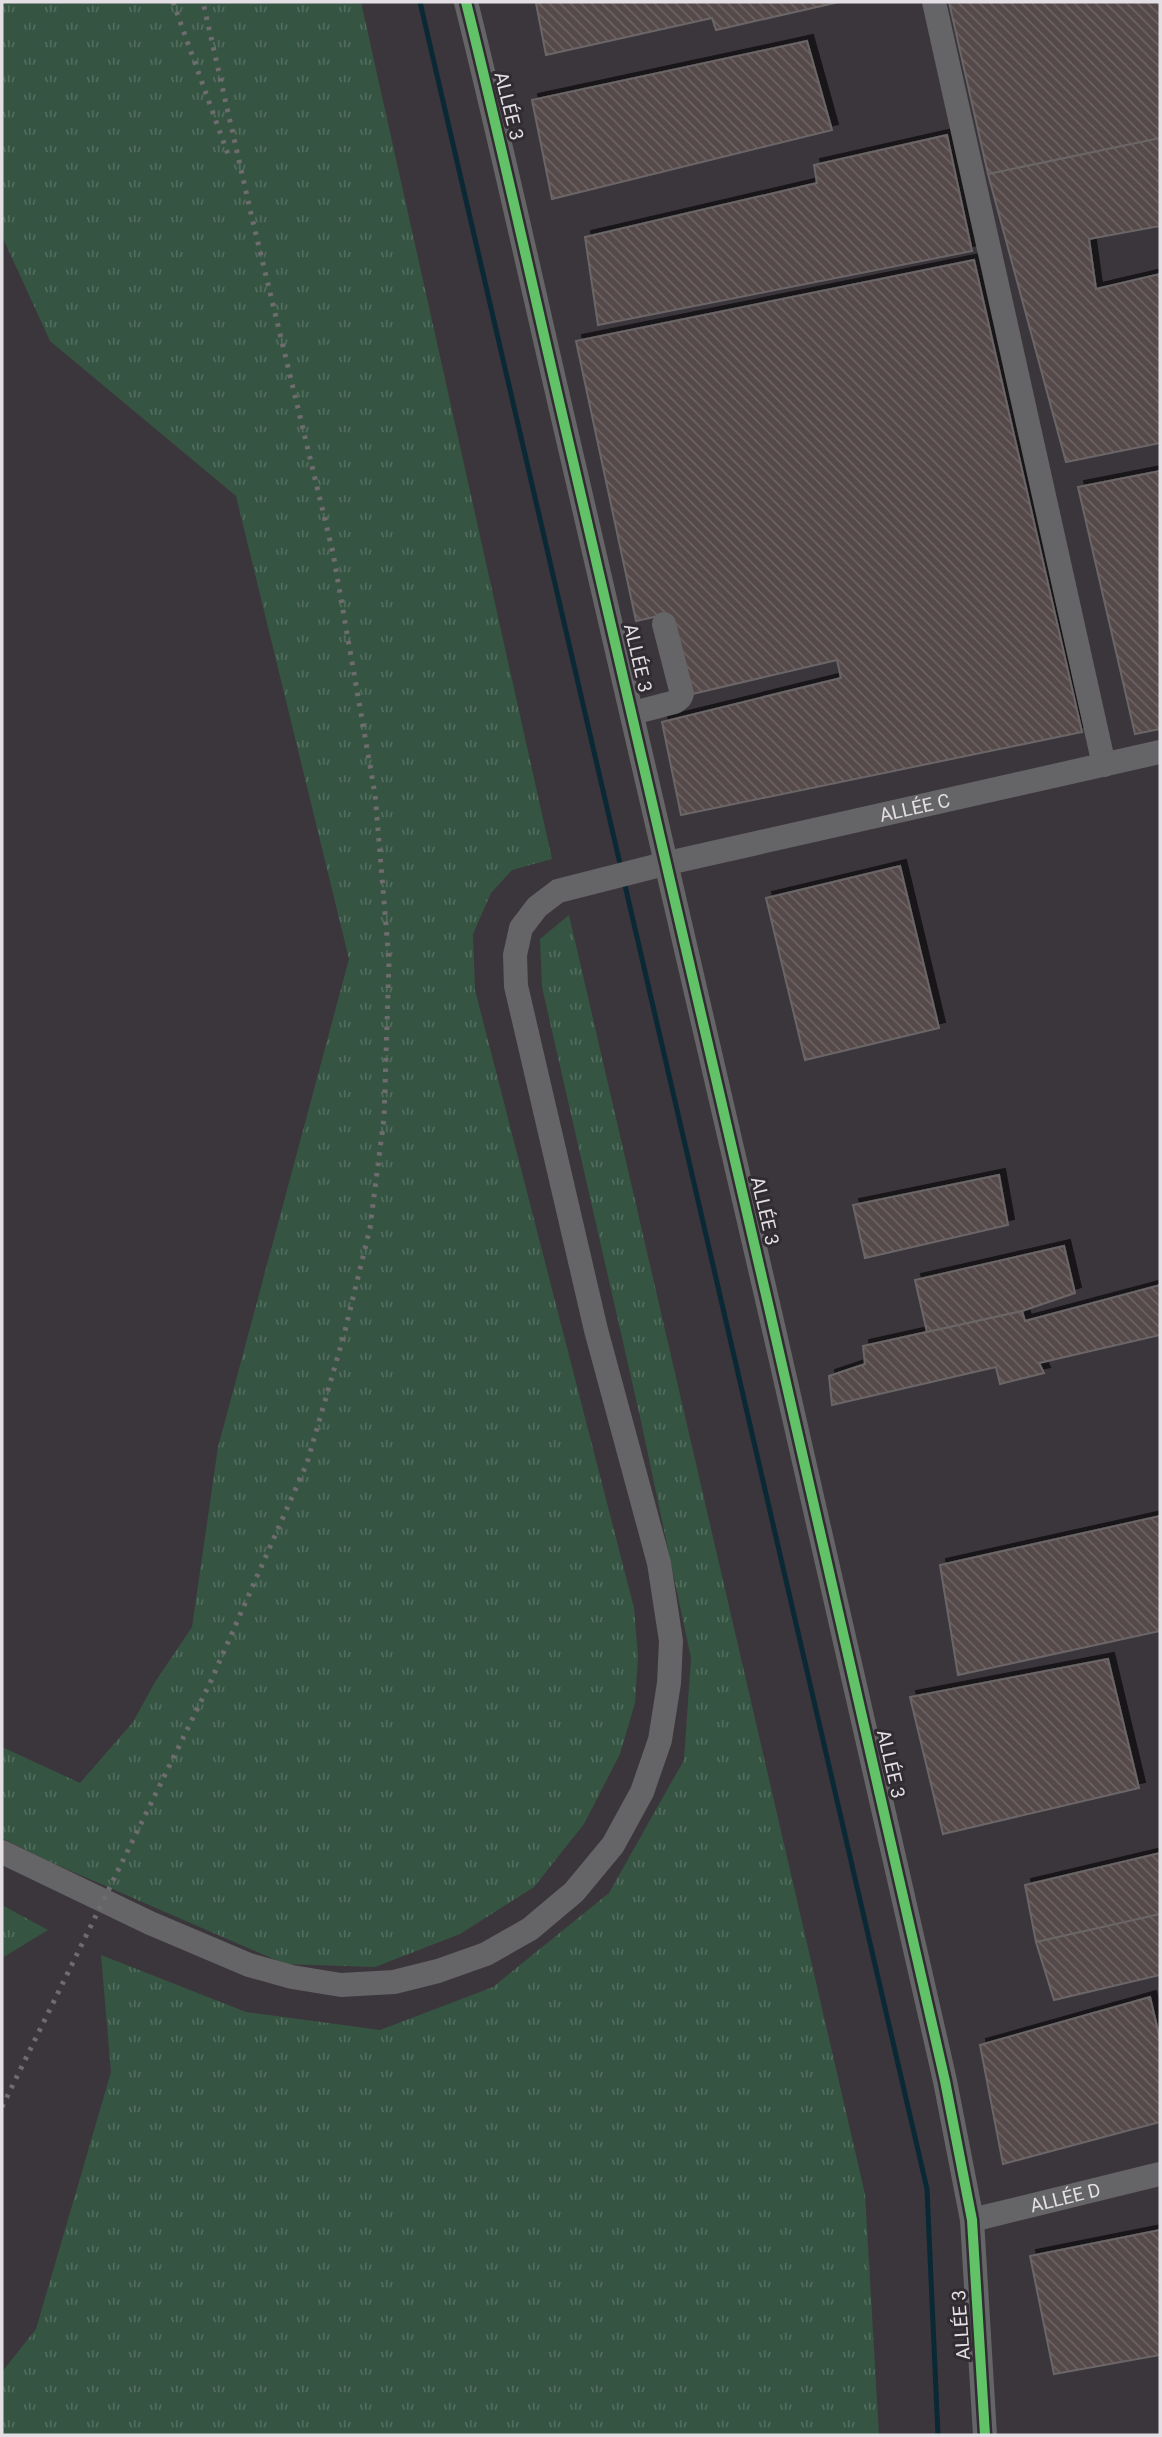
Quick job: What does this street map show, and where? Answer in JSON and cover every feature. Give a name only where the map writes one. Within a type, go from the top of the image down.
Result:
[{"type":"street","name":"ALLÉE 3","points":[[466,2],[633,713],[661,864],[945,2081],[972,2220],[985,2435]]},
{"type":"street","points":[[934,2],[1104,765]]},
{"type":"street","points":[[633,713],[675,702],[682,694],[664,624]]},
{"type":"street","name":"ALLÉE C","points":[[2,1853],[150,1923],[249,1965],[292,1978],[341,1985],[394,1982],[486,1954],[530,1929],[574,1892],[612,1844],[642,1792],[660,1740],[669,1684],[671,1641],[661,1576],[596,1330],[516,986],[515,955],[521,928],[537,907],[558,891],[661,864],[1160,752]]},
{"type":"street","name":"ALLÉE D","points":[[972,2220],[1160,2174]]},
{"type":"green space","points":[[2,2],[361,2],[552,859],[512,870],[491,893],[473,934],[475,990],[634,1608],[638,1656],[635,1703],[620,1754],[584,1824],[534,1887],[460,1934],[375,1967],[285,1964],[48,1861],[2,1838],[2,1747],[80,1783],[133,1722],[155,1682],[192,1627],[218,1447],[349,959],[236,496],[50,341],[2,236]]},
{"type":"green space","points":[[569,915],[865,2194],[879,2435],[2,2435],[2,2372],[36,2329],[111,2072],[101,1955],[246,2012],[380,2030],[493,1987],[609,1893],[684,1760],[691,1658],[641,1421],[542,987],[540,939]]},
{"type":"green space","points":[[2,1905],[48,1930],[2,1958]]},
{"type":"building","points":[[839,2],[716,30],[712,18],[546,55],[536,3]]},
{"type":"building","points":[[949,2],[1160,2],[1160,138],[988,174]]},
{"type":"building","points":[[807,41],[832,130],[552,199],[532,100]]},
{"type":"building","points":[[947,135],[972,251],[598,325],[585,237],[817,183],[814,165]]},
{"type":"building","points":[[1160,138],[1160,226],[1089,239],[1096,289],[1160,274],[1160,443],[1066,462],[988,174]]},
{"type":"building","points":[[974,260],[1082,732],[681,815],[662,722],[841,678],[837,660],[688,695],[668,614],[636,621],[576,341]]},
{"type":"building","points":[[1160,471],[1160,729],[1135,734],[1078,487]]},
{"type":"building","points":[[900,866],[939,1028],[805,1060],[766,898]]},
{"type":"building","points":[[999,1175],[1008,1225],[865,1258],[853,1205]]},
{"type":"building","points":[[1064,1246],[1075,1293],[1022,1311],[927,1332],[915,1280]]},
{"type":"building","points":[[1160,1285],[1160,1335],[1039,1363],[1044,1373],[1000,1384],[996,1367],[832,1405],[829,1376],[865,1364],[863,1346],[1022,1311],[1025,1321]]},
{"type":"building","points":[[1160,1516],[1160,1631],[958,1675],[940,1565]]},
{"type":"building","points":[[1108,1659],[1139,1788],[943,1834],[910,1697]]},
{"type":"building","points":[[1160,1853],[1160,1914],[1036,1942],[1025,1885]]},
{"type":"building","points":[[1160,1914],[1160,1975],[1054,2000],[1036,1942]]},
{"type":"building","points":[[1150,1997],[1160,2039],[1160,2122],[1003,2164],[980,2045]]},
{"type":"building","points":[[1160,2230],[1160,2355],[1054,2374],[1030,2256]]},
{"type":"waterway","points":[[420,2],[621,868]]},
{"type":"waterway","points":[[624,881],[927,2189],[938,2435]]},
{"type":"railway","points":[[173,2],[230,160]]},
{"type":"railway","points":[[2,2107],[210,1683],[307,1463],[344,1335],[370,1228],[384,1118],[389,961],[375,794],[333,553],[203,2]]},
{"type":"cycle path","points":[[466,2],[714,1068],[945,2081],[972,2220],[985,2435]]}]
